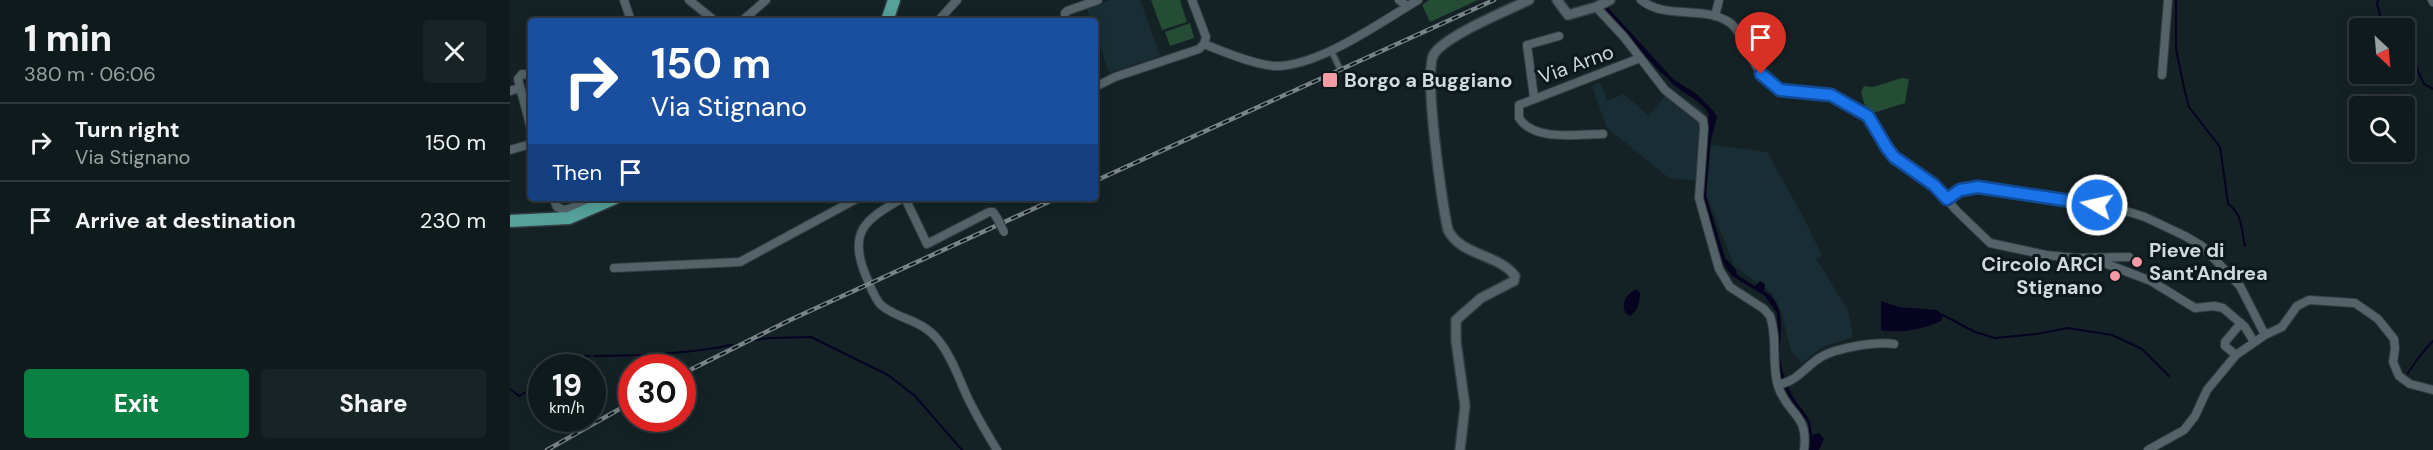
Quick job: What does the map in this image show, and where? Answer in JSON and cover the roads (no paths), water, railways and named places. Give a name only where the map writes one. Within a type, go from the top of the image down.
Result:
[{"type":"main road","points":[[888,18],[894,0]]},
{"type":"main road","points":[[510,221],[569,218],[608,201]]},
{"type":"street","points":[[624,0],[630,18]]},
{"type":"street","points":[[689,0],[711,18]]},
{"type":"street","points":[[745,18],[766,0]]},
{"type":"street","points":[[941,18],[957,0]]},
{"type":"street","points":[[1065,18],[1067,11],[1098,0]]},
{"type":"street","points":[[1098,84],[1198,49],[1204,44],[1206,37],[1192,0]]},
{"type":"street","points":[[1399,0],[1413,3]]},
{"type":"street","points":[[1460,450],[1465,406],[1456,341],[1456,321],[1476,302],[1511,283],[1515,276],[1506,267],[1459,243],[1448,230],[1431,102],[1430,64],[1435,53],[1449,41],[1529,0]]},
{"type":"street","points":[[1557,0],[1568,15],[1609,1]]},
{"type":"street","points":[[1641,0],[1653,8],[1715,16],[1729,22],[1736,29],[1750,57],[1767,82],[1788,93],[1831,95],[1868,116],[1894,157],[1934,185],[1990,243],[2046,255],[2094,259],[2129,257]]},
{"type":"street","points":[[1715,16],[1719,0]]},
{"type":"street","points":[[2162,75],[2168,0]]},
{"type":"street","points":[[1204,44],[1251,60],[1279,66],[1304,62],[1331,50],[1413,3]]},
{"type":"street","points":[[1596,7],[1624,37],[1672,96],[1703,120],[1699,198],[1715,258],[1726,284],[1764,309],[1770,316],[1778,385],[1784,398],[1803,424],[1804,450]]},
{"type":"street","points":[[1534,97],[1527,45],[1559,36]]},
{"type":"street","points":[[1331,50],[1339,67]]},
{"type":"street","name":"Via Arno","points":[[1604,135],[1546,134],[1534,131],[1522,123],[1518,112],[1519,105],[1534,97],[1640,58]]},
{"type":"street","points":[[528,75],[518,77],[528,119]]},
{"type":"street","points":[[510,91],[519,88]]},
{"type":"street","points":[[510,150],[528,145]]},
{"type":"street","points":[[1947,199],[1960,190],[1978,187],[2116,208],[2145,217],[2185,236],[2206,250],[2240,286],[2265,335]]},
{"type":"street","points":[[554,201],[557,207],[567,210],[596,201]]},
{"type":"street","points":[[614,267],[740,262],[852,201]]},
{"type":"street","points":[[898,201],[878,212],[862,230],[858,243],[858,254],[862,265],[881,304],[921,324],[940,342],[980,423],[998,450]]},
{"type":"street","points":[[906,201],[927,244],[989,212],[993,212],[1004,232]]},
{"type":"street","points":[[2094,259],[2156,284],[2195,308],[2214,306],[2223,308],[2241,323],[2254,342]]},
{"type":"street","points":[[2148,450],[2189,425],[2207,390],[2236,356],[2265,335],[2282,327],[2297,306],[2305,301],[2355,303],[2378,319],[2392,335],[2395,349],[2393,362],[2398,376],[2410,384],[2433,390]]},
{"type":"street","points":[[2236,356],[2225,346],[2224,342],[2241,323]]},
{"type":"street","points":[[1778,385],[1790,381],[1824,355],[1877,344],[1894,344]]},
{"type":"water","points":[[1595,0],[1601,0],[1673,79],[1698,95],[1717,117],[1711,140],[1706,196],[1725,258],[1736,270],[1737,275],[1755,286],[1760,281],[1765,284],[1764,291],[1773,298],[1778,307],[1781,327],[1780,359],[1783,372],[1795,401],[1808,417],[1812,435],[1819,433],[1824,439],[1819,450],[1807,450],[1809,427],[1807,421],[1790,399],[1780,378],[1777,365],[1777,313],[1765,296],[1732,276],[1723,263],[1705,209],[1703,165],[1709,114],[1694,98],[1675,86],[1661,73]]},
{"type":"water","points":[[1636,289],[1640,293],[1639,303],[1635,312],[1630,316],[1624,310],[1624,302]]},
{"type":"water","points":[[1881,301],[1899,307],[1937,310],[1943,315],[1941,321],[1919,328],[1903,331],[1881,330]]},
{"type":"waterway","points":[[2176,0],[2176,49],[2189,107],[2220,147],[2228,204],[2239,217],[2245,246]]},
{"type":"waterway","points":[[2378,0],[2381,18]]},
{"type":"waterway","points":[[2415,65],[2424,84],[2433,89]]},
{"type":"waterway","points":[[1943,315],[1975,332],[1995,338],[2068,328],[2112,335],[2142,349],[2169,376]]},
{"type":"waterway","points":[[755,340],[811,337],[888,375],[915,396],[962,450]]},
{"type":"waterway","points":[[2408,373],[2433,341]]},
{"type":"waterway","points":[[606,356],[698,351],[732,345]]},
{"type":"waterway","points":[[510,389],[519,396],[528,391]]},
{"type":"railway","points":[[1098,180],[1494,0]]},
{"type":"railway","points":[[696,367],[790,320],[1050,201]]},
{"type":"railway","points":[[547,450],[618,410]]},
{"type":"place","name":"Borgo a Buggiano","points":[[1330,80]]},
{"type":"place","name":"Pieve di Sant'Andrea","points":[[2137,262]]},
{"type":"place","name":"Circolo ARCI Stignano","points":[[2115,276]]}]
